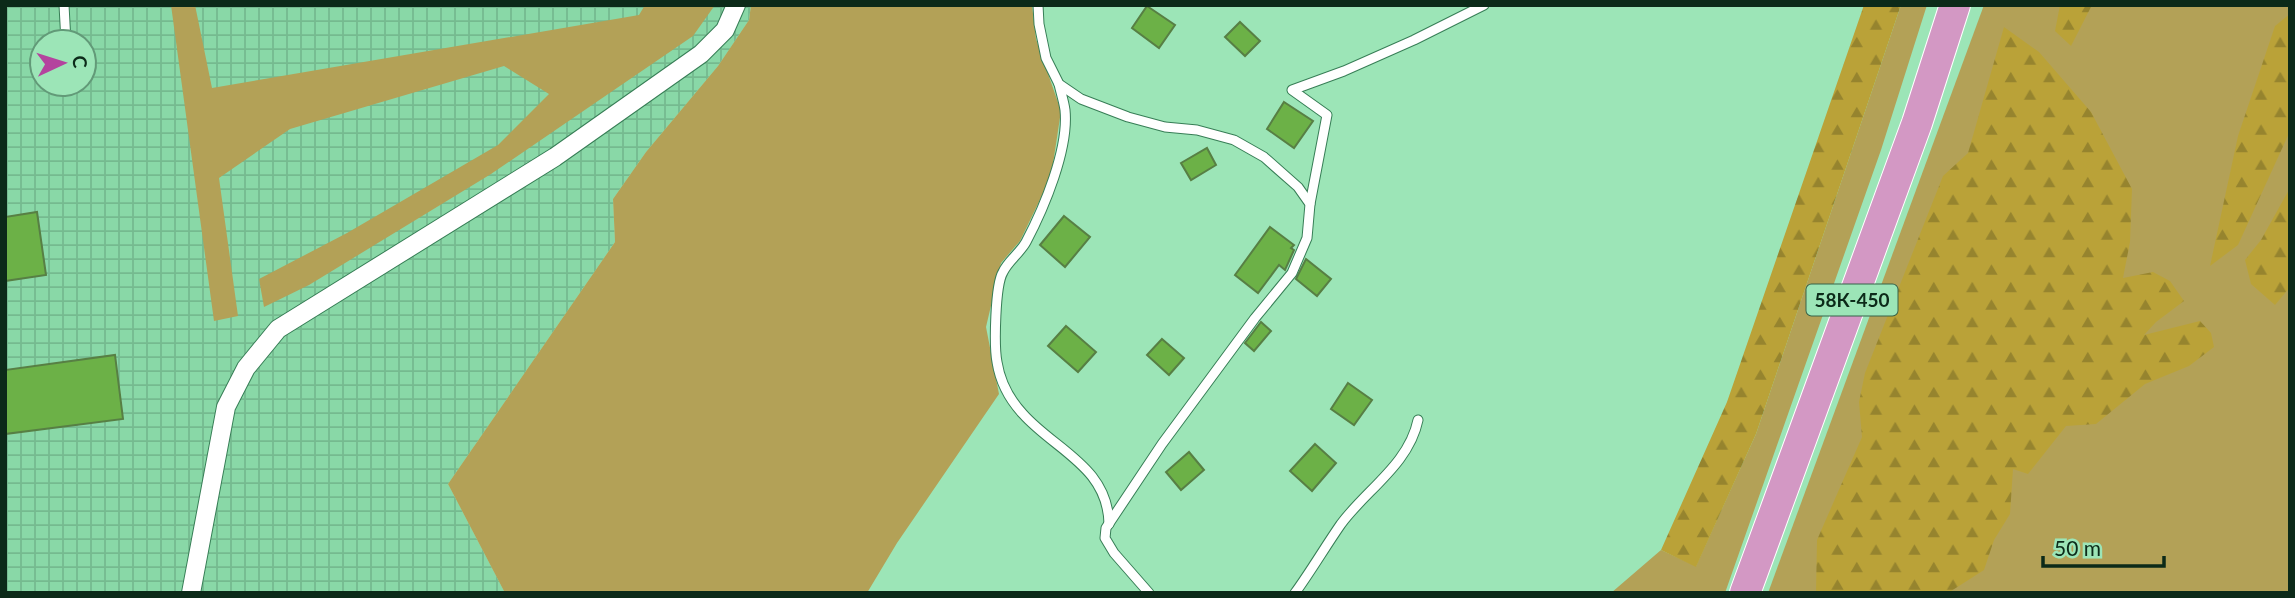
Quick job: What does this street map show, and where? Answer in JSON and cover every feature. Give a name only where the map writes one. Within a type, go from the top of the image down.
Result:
[{"type":"highway","name":"58К-450","points":[[1745,593],[1917,123],[1955,5]]},
{"type":"street","points":[[191,593],[226,408],[246,368],[278,329],[566,149],[701,54],[725,30],[736,5]]},
{"type":"lane","points":[[64,5],[65,28]]},
{"type":"lane","points":[[1038,5],[1046,58],[1059,84],[1065,110],[1065,129],[1059,163],[1024,245],[1001,274],[995,333],[997,362],[1014,403],[1025,416],[1067,450],[1101,488],[1107,503],[1109,524]]},
{"type":"lane","points":[[1149,593],[1114,553],[1105,538],[1106,528],[1176,423],[1292,273],[1307,238],[1310,204],[1328,115],[1292,90],[1356,66],[1484,5]]},
{"type":"lane","points":[[1059,84],[1081,99],[1128,117],[1234,140],[1265,157],[1298,187],[1310,204]]},
{"type":"lane","points":[[1295,593],[1342,523],[1415,436],[1418,420]]},
{"type":"shaded area","points":[[5,5],[751,5],[749,20],[718,66],[646,152],[613,199],[615,242],[448,484],[505,593],[5,593]]},
{"type":"shaded area","points":[[171,5],[195,5],[212,88],[639,15],[645,5],[715,5],[693,36],[491,174],[309,285],[264,307],[259,279],[347,233],[498,145],[549,94],[504,66],[290,129],[219,178],[238,316],[214,321]]},
{"type":"shaded area","points":[[751,5],[1032,5],[1036,39],[1061,111],[1051,177],[1020,241],[1001,263],[986,327],[999,394],[897,543],[867,593],[505,593],[448,484],[615,242],[613,199],[646,152],[718,66],[749,20]]},
{"type":"shaded area","points":[[1901,5],[1927,5],[1881,150],[1725,593],[1611,593],[1661,550],[1696,566],[1756,434]]},
{"type":"shaded area","points":[[1984,5],[2290,5],[2290,593],[1768,593]]},
{"type":"green space","points":[[1864,5],[1901,5],[1756,434],[1696,567],[1661,550],[1727,402]]},
{"type":"green space","points":[[2060,5],[2092,5],[2071,46],[2055,31]]},
{"type":"green space","points":[[2290,14],[2290,131],[2238,245],[2210,266],[2238,136],[2275,26]]},
{"type":"green space","points":[[2004,27],[2039,52],[2091,112],[2132,189],[2130,242],[2123,278],[2153,272],[2170,281],[2184,301],[2156,322],[2144,335],[2200,321],[2211,333],[2214,347],[2189,366],[2145,384],[2096,424],[2066,426],[2028,474],[2013,469],[2010,514],[1994,540],[1984,570],[1948,593],[1816,593],[1817,540],[1862,437],[1859,402],[1865,373],[1943,176],[1968,153]]},
{"type":"green space","points":[[2290,188],[2290,287],[2275,305],[2251,284],[2245,260],[2261,240]]},
{"type":"building","points":[[1147,6],[1175,25],[1159,48],[1132,28]]},
{"type":"building","points":[[1240,22],[1260,41],[1245,56],[1225,37]]},
{"type":"building","points":[[1284,102],[1313,121],[1294,148],[1267,129]]},
{"type":"building","points":[[1207,148],[1216,165],[1191,180],[1181,163]]},
{"type":"building","points":[[37,212],[46,275],[5,281],[5,217]]},
{"type":"building","points":[[1064,216],[1090,237],[1065,267],[1040,245]]},
{"type":"building","points":[[1270,227],[1294,245],[1291,248],[1294,250],[1285,270],[1279,265],[1258,293],[1235,275]]},
{"type":"building","points":[[1306,259],[1331,279],[1317,296],[1296,279]]},
{"type":"building","points":[[1261,322],[1271,331],[1254,351],[1245,343]]},
{"type":"building","points":[[1066,326],[1096,352],[1078,372],[1048,346]]},
{"type":"building","points":[[1162,339],[1184,358],[1169,375],[1147,355]]},
{"type":"building","points":[[115,355],[123,419],[5,434],[5,370]]},
{"type":"building","points":[[1348,383],[1372,400],[1354,425],[1331,409]]},
{"type":"building","points":[[1315,444],[1336,463],[1312,491],[1290,471]]},
{"type":"building","points":[[1189,452],[1204,470],[1181,490],[1166,472]]}]
